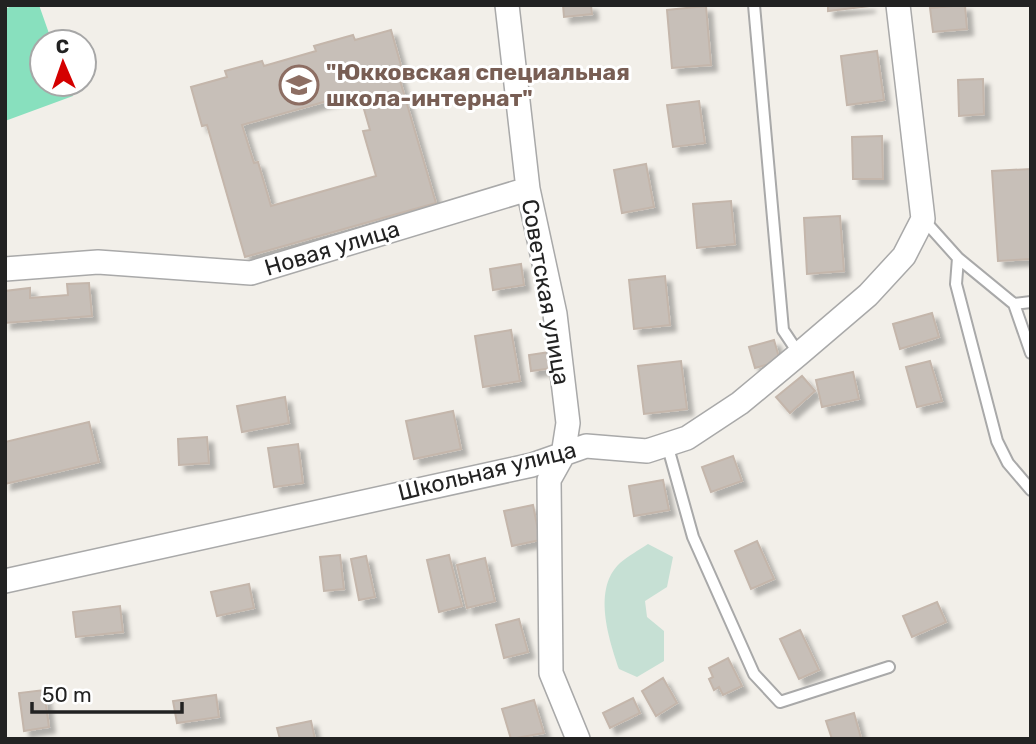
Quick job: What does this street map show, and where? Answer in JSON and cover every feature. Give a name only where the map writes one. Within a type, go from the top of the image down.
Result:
[{"type":"street","name":"Советская улица","points":[[507,5],[528,189],[555,314],[568,423],[563,455],[549,480],[551,673],[578,739]]},
{"type":"street","points":[[898,5],[923,219]]},
{"type":"street","name":"Новая улица","points":[[5,269],[98,262],[251,273],[528,189]]},
{"type":"street","name":"Школьная улица","points":[[5,581],[532,465],[586,446],[647,451],[687,438],[740,403],[868,295],[904,256],[923,219]]},
{"type":"lane","points":[[754,5],[783,330],[799,354]]},
{"type":"lane","points":[[923,219],[958,258],[1014,304],[1031,353]]},
{"type":"lane","points":[[958,258],[956,284],[997,441],[1008,463],[1031,490]]},
{"type":"lane","points":[[1014,304],[1031,302]]},
{"type":"lane","points":[[667,444],[693,537],[754,674],[780,702],[889,667]]},
{"type":"green space","points":[[14,5],[39,5],[47,28],[28,28],[28,98],[68,98],[5,121],[5,9]]},
{"type":"green space","points":[[648,544],[673,557],[667,587],[645,601],[647,617],[664,631],[664,661],[637,677],[619,669],[608,629],[605,600],[607,586],[620,563]]},
{"type":"building","points":[[563,5],[591,5],[592,14],[564,17]]},
{"type":"building","points":[[828,5],[869,5],[869,6],[828,11]]},
{"type":"building","points":[[965,5],[967,29],[933,32],[930,8]]},
{"type":"building","points":[[706,6],[711,65],[672,68],[667,10]]},
{"type":"building","points":[[391,30],[402,69],[397,70],[436,203],[245,257],[207,125],[202,126],[191,87],[227,77],[225,71],[262,61],[264,66],[316,51],[314,46],[353,35],[355,40]],"holes":[[[359,92],[370,130],[363,131],[376,176],[271,206],[258,162],[254,163],[242,125]]]},
{"type":"building","points":[[877,51],[884,100],[847,105],[841,56]]},
{"type":"building","points":[[983,79],[984,114],[959,116],[958,80]]},
{"type":"building","points":[[699,101],[705,143],[673,147],[667,105]]},
{"type":"building","points":[[882,136],[883,179],[853,179],[852,137]]},
{"type":"building","points":[[646,164],[654,207],[622,213],[614,170]]},
{"type":"building","points":[[1031,169],[1031,259],[998,261],[992,171]]},
{"type":"building","points":[[731,201],[735,244],[697,248],[693,204]]},
{"type":"building","points":[[840,216],[844,271],[807,274],[804,218]]},
{"type":"building","points":[[521,264],[524,285],[493,290],[490,269]]},
{"type":"building","points":[[665,276],[670,325],[634,329],[629,280]]},
{"type":"building","points":[[89,283],[92,316],[5,323],[5,291],[30,288],[30,298],[68,295],[67,284]]},
{"type":"building","points":[[932,313],[939,337],[900,349],[893,324]]},
{"type":"building","points":[[511,330],[520,381],[483,387],[475,336]]},
{"type":"building","points":[[774,340],[780,361],[755,368],[749,347]]},
{"type":"building","points":[[550,352],[553,368],[531,371],[529,355]]},
{"type":"building","points":[[681,361],[687,409],[644,414],[638,366]]},
{"type":"building","points":[[930,361],[942,401],[917,407],[906,367]]},
{"type":"building","points":[[853,372],[859,399],[822,407],[816,380]]},
{"type":"building","points":[[802,376],[815,391],[790,413],[776,397]]},
{"type":"building","points":[[285,397],[289,423],[242,432],[237,406]]},
{"type":"building","points":[[453,411],[461,449],[414,459],[406,421]]},
{"type":"building","points":[[89,422],[99,462],[5,484],[5,442]]},
{"type":"building","points":[[207,437],[209,463],[179,465],[178,439]]},
{"type":"building","points":[[298,444],[303,483],[274,487],[268,448]]},
{"type":"building","points":[[733,456],[742,481],[711,492],[702,467]]},
{"type":"building","points":[[663,480],[669,510],[634,516],[629,486]]},
{"type":"building","points":[[533,505],[540,540],[512,546],[504,511]]},
{"type":"building","points":[[757,541],[774,579],[751,589],[735,551]]},
{"type":"building","points":[[340,555],[344,589],[324,591],[320,557]]},
{"type":"building","points":[[449,555],[462,606],[439,612],[427,560]]},
{"type":"building","points":[[366,556],[375,597],[359,600],[351,559]]},
{"type":"building","points":[[485,558],[495,601],[467,608],[457,565]]},
{"type":"building","points":[[249,584],[254,608],[217,616],[211,592]]},
{"type":"building","points":[[937,602],[946,622],[912,637],[903,616]]},
{"type":"building","points":[[120,606],[123,632],[76,637],[73,612]]},
{"type":"building","points":[[519,619],[528,652],[504,658],[496,625]]},
{"type":"building","points":[[800,630],[819,670],[799,679],[780,639]]},
{"type":"building","points":[[728,658],[742,686],[723,695],[719,687],[714,690],[709,679],[713,677],[709,668]]},
{"type":"building","points":[[663,678],[677,703],[656,716],[642,691]]},
{"type":"building","points":[[44,690],[49,727],[24,731],[19,693]]},
{"type":"building","points":[[216,695],[219,717],[177,723],[173,701]]},
{"type":"building","points":[[633,698],[640,713],[610,728],[603,713]]},
{"type":"building","points":[[534,700],[544,733],[511,739],[502,709]]},
{"type":"building","points":[[854,713],[861,738],[832,739],[826,721]]},
{"type":"building","points":[[311,721],[315,739],[280,739],[277,728]]},
{"type":"place","name":"\"Юкковская специальная школа-интернат\"","points":[[299,85]]}]
